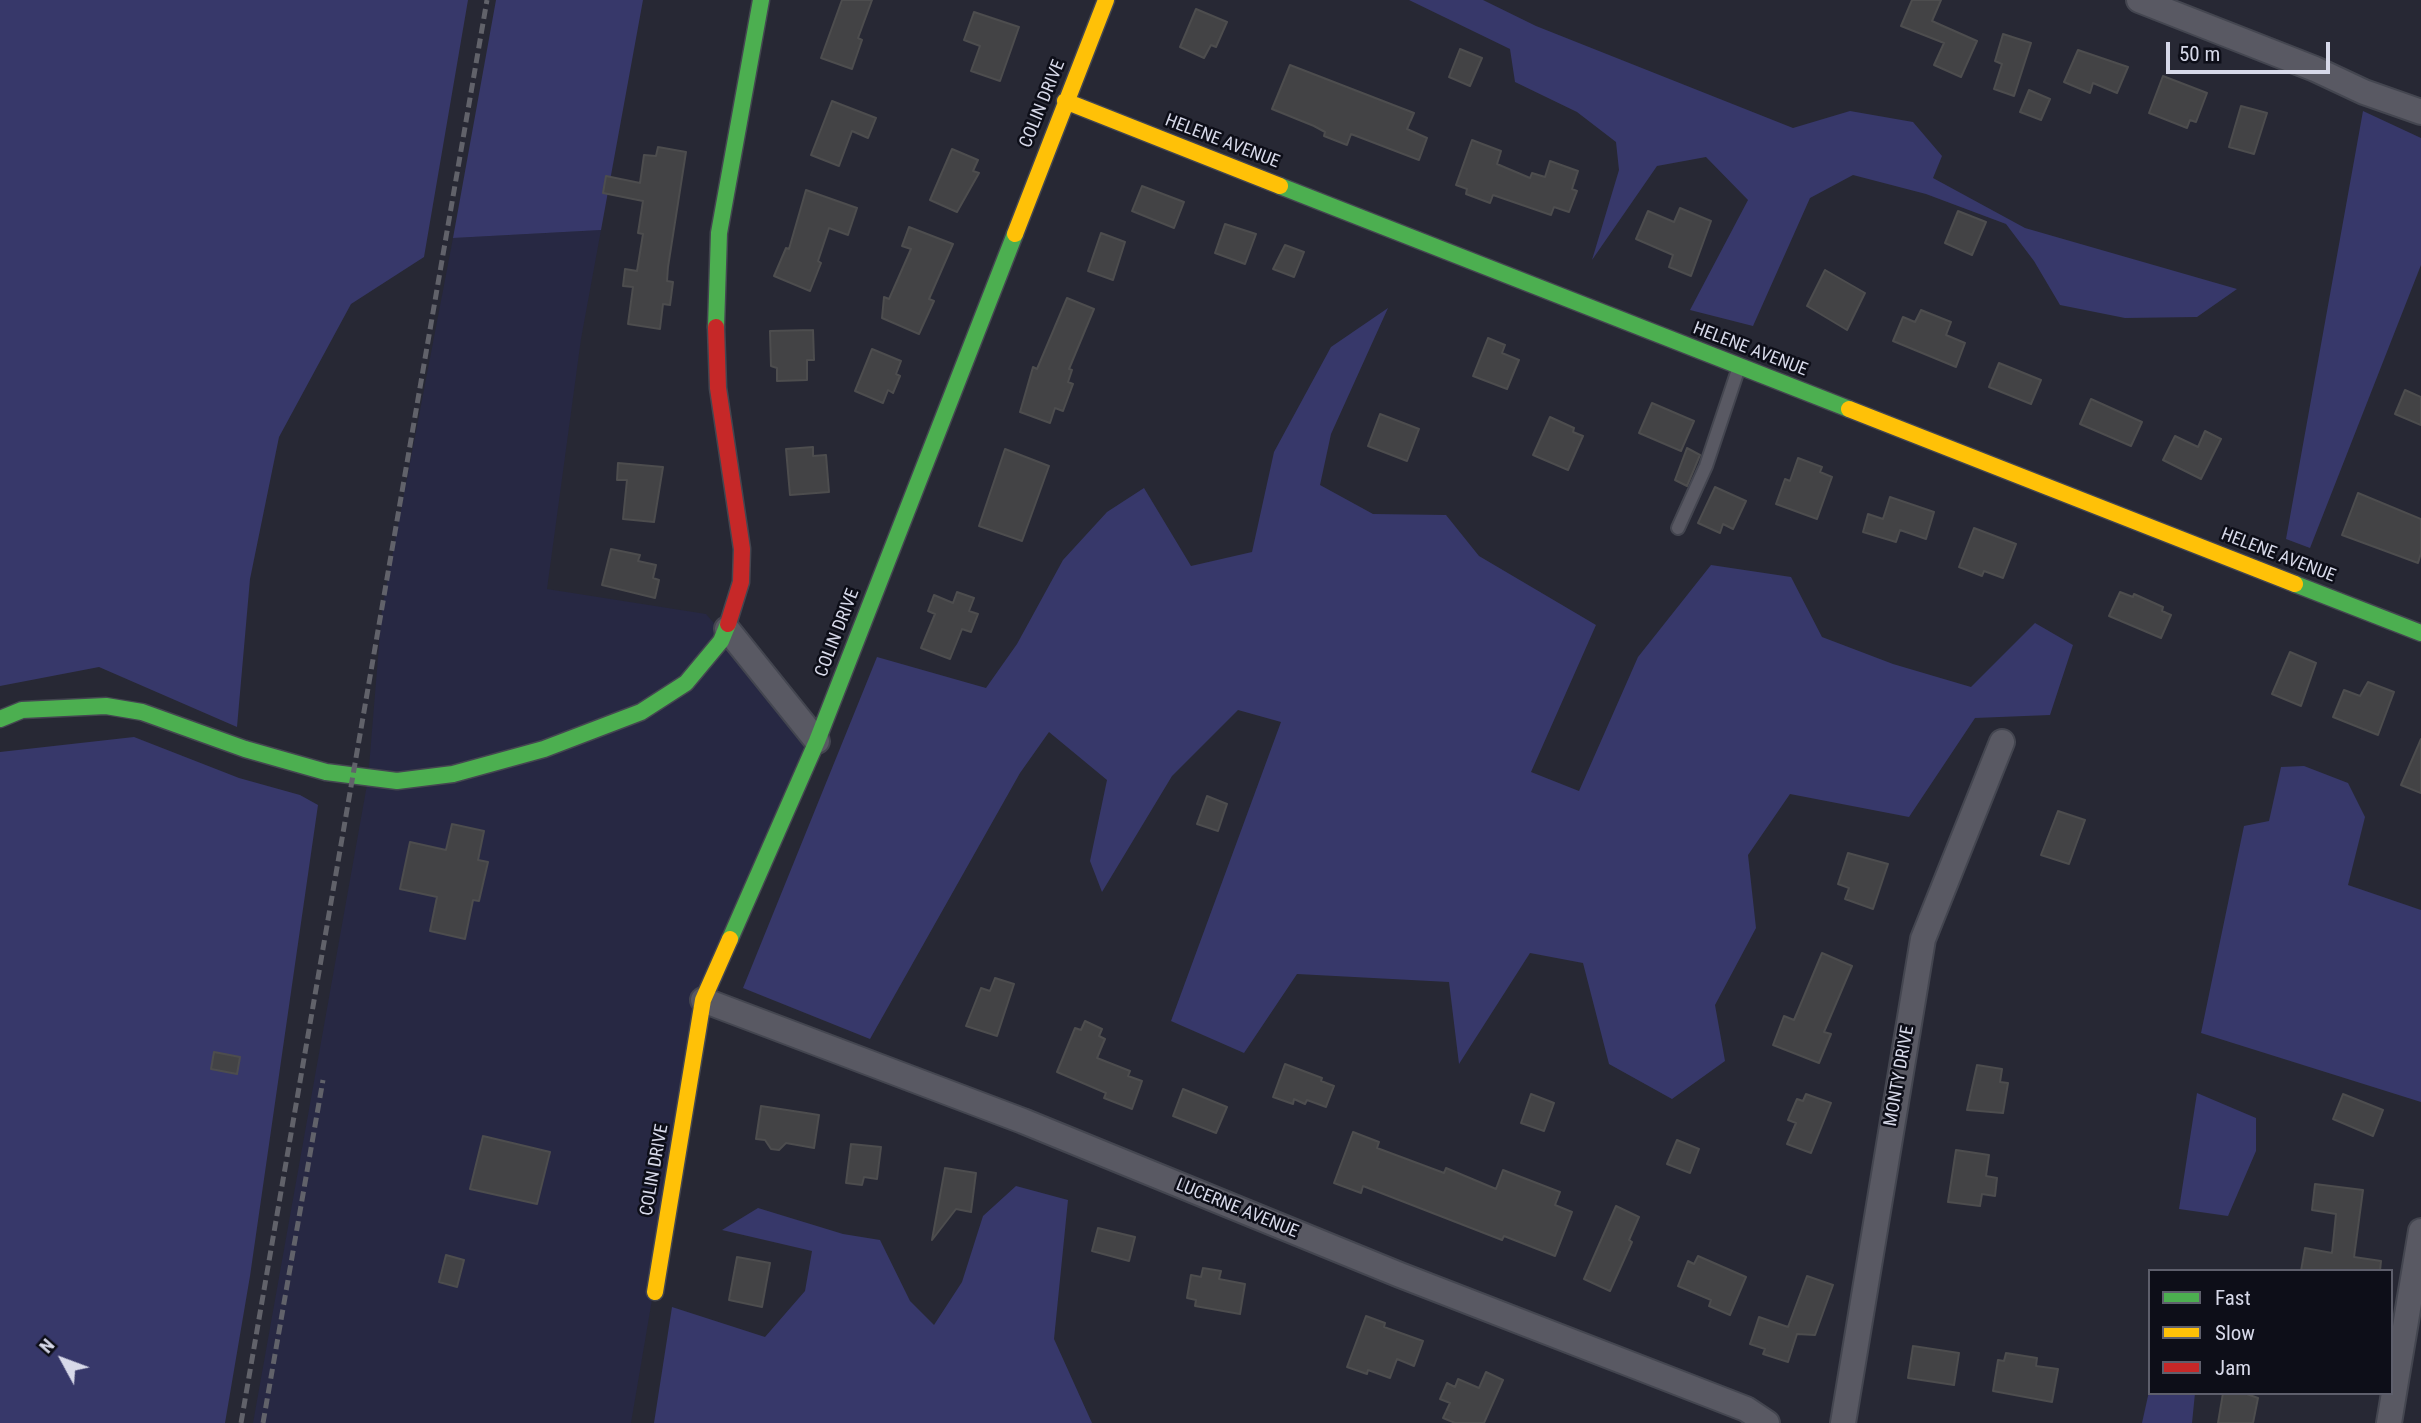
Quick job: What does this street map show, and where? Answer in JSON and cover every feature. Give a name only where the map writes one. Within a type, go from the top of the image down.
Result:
[{"type":"street","points":[[0,719],[22,710],[106,706],[142,712],[190,727],[245,749],[326,772],[397,781],[426,778],[522,756],[641,712],[687,683],[712,656],[727,629],[738,598],[742,549],[718,388],[716,319],[719,233],[761,0]]},
{"type":"street","name":"COLIN DRIVE","points":[[654,1292],[703,1000],[817,741],[1106,0]]},
{"type":"street","points":[[2139,0],[2315,69],[2364,92],[2421,112]]},
{"type":"street","name":"HELENE AVENUE","points":[[1065,101],[2421,633]]},
{"type":"street","points":[[727,629],[817,741]]},
{"type":"street","name":"MONTY DRIVE","points":[[1843,1423],[1923,939],[2002,742]]},
{"type":"street","name":"LUCERNE AVENUE","points":[[703,1000],[1023,1121],[1400,1275],[1746,1409],[1767,1423]]},
{"type":"street","points":[[2389,1423],[2421,1231]]},
{"type":"lane","points":[[1678,528],[1706,466],[1739,366]]},
{"type":"shaded area","points":[[0,0],[468,0],[424,257],[351,304],[279,437],[250,579],[237,727],[99,667],[0,686]]},
{"type":"shaded area","points":[[496,0],[643,0],[601,230],[453,238]]},
{"type":"shaded area","points":[[1409,0],[1483,0],[1536,26],[1793,128],[1850,111],[1913,122],[1942,156],[1933,178],[2025,228],[2237,289],[2197,317],[2125,318],[2060,305],[2034,261],[2006,224],[1926,194],[1853,175],[1810,198],[1753,326],[1690,310],[1748,200],[1706,157],[1657,166],[1592,260],[1619,170],[1616,142],[1577,112],[1515,82],[1510,49]]},
{"type":"shaded area","points":[[2363,111],[2421,138],[2421,265],[2310,548],[2286,539]]},
{"type":"shaded area","points":[[601,230],[581,339],[547,589],[706,614],[817,741],[703,1000],[631,1423],[253,1423],[368,779],[382,609],[453,238]]},
{"type":"shaded area","points":[[1388,308],[1331,434],[1320,485],[1373,514],[1446,515],[1479,556],[1596,625],[1531,772],[1579,791],[1638,657],[1711,565],[1791,577],[1822,637],[1893,664],[1971,687],[2035,623],[2073,645],[2050,715],[1975,718],[1909,817],[1790,794],[1748,855],[1756,928],[1715,1005],[1725,1061],[1672,1099],[1609,1064],[1583,963],[1530,953],[1459,1064],[1449,982],[1297,974],[1244,1053],[1171,1021],[1281,722],[1238,710],[1172,776],[1102,892],[1090,861],[1107,780],[1049,732],[1020,773],[870,1039],[743,988],[877,657],[986,688],[1017,644],[1063,560],[1107,512],[1144,488],[1191,566],[1252,552],[1274,452],[1331,347]]},
{"type":"shaded area","points":[[134,737],[239,778],[300,795],[318,805],[250,1276],[225,1423],[0,1423],[0,752]]},
{"type":"shaded area","points":[[2304,766],[2348,783],[2365,817],[2348,885],[2421,910],[2421,1102],[2201,1033],[2244,826],[2269,821],[2281,767]]},
{"type":"shaded area","points":[[2197,1093],[2256,1118],[2256,1151],[2228,1216],[2179,1209]]},
{"type":"shaded area","points":[[1016,1186],[1068,1200],[1054,1339],[1092,1423],[654,1423],[672,1307],[765,1337],[805,1291],[812,1251],[722,1230],[758,1208],[843,1234],[880,1240],[910,1301],[934,1325],[962,1282],[983,1216]]},
{"type":"shaded area","points":[[2148,1395],[2195,1395],[2192,1423],[2142,1423]]},
{"type":"building","points":[[842,0],[872,0],[858,38],[862,40],[852,69],[821,58]]},
{"type":"building","points":[[1912,0],[1941,0],[1932,21],[1977,41],[1961,77],[1934,65],[1944,43],[1901,26]]},
{"type":"building","points":[[1196,9],[1227,22],[1216,47],[1211,45],[1204,58],[1180,47]]},
{"type":"building","points":[[974,12],[1019,27],[1000,81],[971,71],[980,46],[964,40]]},
{"type":"building","points":[[2003,34],[2031,43],[2014,96],[1994,89],[2002,64],[1995,61]]},
{"type":"building","points":[[1460,49],[1482,58],[1470,86],[1449,77]]},
{"type":"building","points":[[2078,50],[2128,67],[2117,93],[2093,83],[2090,93],[2064,82]]},
{"type":"building","points":[[1290,65],[1414,113],[1407,129],[1427,138],[1419,160],[1351,134],[1347,145],[1324,136],[1325,132],[1314,126],[1272,109]]},
{"type":"building","points":[[2163,76],[2207,93],[2196,122],[2190,120],[2187,128],[2149,113]]},
{"type":"building","points":[[2029,90],[2050,99],[2041,120],[2020,112]]},
{"type":"building","points":[[832,101],[876,118],[868,138],[852,131],[839,166],[811,155]]},
{"type":"building","points":[[2241,106],[2267,113],[2254,154],[2229,147]]},
{"type":"building","points":[[1472,140],[1501,151],[1497,164],[1530,178],[1532,173],[1545,177],[1550,161],[1578,171],[1572,189],[1577,191],[1569,212],[1554,207],[1551,215],[1493,195],[1490,203],[1466,194],[1467,189],[1456,185]]},
{"type":"building","points":[[658,147],[686,152],[668,267],[667,281],[673,282],[670,305],[663,304],[660,329],[628,324],[633,287],[623,286],[625,269],[637,271],[643,234],[638,233],[643,201],[603,193],[606,176],[640,183],[644,155],[656,156]]},
{"type":"building","points":[[952,149],[978,160],[973,171],[979,173],[957,212],[930,200]]},
{"type":"building","points":[[1142,186],[1184,202],[1174,228],[1132,211]]},
{"type":"building","points":[[806,190],[857,208],[848,235],[829,228],[818,261],[821,263],[810,291],[774,276],[786,248],[789,249]]},
{"type":"building","points":[[1680,208],[1711,221],[1691,276],[1669,267],[1673,255],[1636,239],[1648,211],[1674,222]]},
{"type":"building","points":[[1958,211],[1986,222],[1972,255],[1945,243]]},
{"type":"building","points":[[1225,224],[1256,234],[1245,264],[1215,253]]},
{"type":"building","points":[[909,227],[953,244],[929,299],[934,301],[919,334],[882,318],[884,297],[889,299],[911,249],[902,246]]},
{"type":"building","points":[[1101,233],[1125,242],[1113,280],[1088,271]]},
{"type":"building","points":[[1285,245],[1304,252],[1294,277],[1273,269]]},
{"type":"building","points":[[1825,270],[1865,293],[1847,330],[1807,306]]},
{"type":"building","points":[[1067,298],[1094,309],[1069,369],[1072,370],[1068,382],[1073,384],[1063,411],[1055,408],[1050,423],[1020,412],[1033,367],[1037,369]]},
{"type":"building","points":[[1921,310],[1951,322],[1946,335],[1965,343],[1956,367],[1893,341],[1903,317],[1915,322]]},
{"type":"building","points":[[813,330],[814,360],[807,360],[807,380],[777,381],[777,368],[771,366],[770,331]]},
{"type":"building","points":[[1488,338],[1505,345],[1502,353],[1519,360],[1507,389],[1473,376]]},
{"type":"building","points":[[872,349],[901,361],[896,374],[900,376],[893,393],[888,390],[883,403],[855,391]]},
{"type":"building","points":[[1999,363],[2041,380],[2031,404],[1989,387]]},
{"type":"building","points":[[2405,390],[2421,397],[2421,425],[2395,414]]},
{"type":"building","points":[[2091,399],[2142,422],[2131,446],[2080,424]]},
{"type":"building","points":[[1652,403],[1694,421],[1681,451],[1639,433]]},
{"type":"building","points":[[1380,414],[1419,429],[1407,461],[1368,446]]},
{"type":"building","points":[[1550,417],[1574,428],[1573,432],[1583,436],[1568,470],[1533,455]]},
{"type":"building","points":[[2205,431],[2221,439],[2201,479],[2163,460],[2175,436],[2198,447]]},
{"type":"building","points":[[813,447],[813,456],[826,455],[829,492],[790,495],[786,449]]},
{"type":"building","points":[[1687,448],[1700,455],[1687,486],[1675,480]]},
{"type":"building","points":[[1005,449],[1049,466],[1022,541],[979,526]]},
{"type":"building","points":[[1798,458],[1822,467],[1820,472],[1832,477],[1817,519],[1776,504],[1785,479],[1790,481]]},
{"type":"building","points":[[618,463],[663,467],[654,522],[623,519],[627,480],[617,480]]},
{"type":"building","points":[[1715,487],[1746,501],[1733,529],[1723,524],[1720,533],[1698,523]]},
{"type":"building","points":[[2358,493],[2421,519],[2421,553],[2418,563],[2342,535]]},
{"type":"building","points":[[1890,497],[1934,512],[1926,539],[1900,530],[1896,542],[1863,532],[1868,514],[1883,519]]},
{"type":"building","points":[[1974,528],[2016,544],[2003,578],[1984,571],[1982,576],[1959,567]]},
{"type":"building","points":[[611,549],[640,555],[638,561],[656,565],[653,578],[659,580],[655,598],[602,585]]},
{"type":"building","points":[[957,592],[974,598],[969,611],[978,614],[971,632],[962,629],[950,659],[921,648],[935,614],[928,611],[934,595],[953,603]]},
{"type":"building","points":[[2120,592],[2133,597],[2134,594],[2163,607],[2162,611],[2171,615],[2161,638],[2109,616]]},
{"type":"building","points":[[2290,652],[2316,663],[2301,706],[2272,694]]},
{"type":"building","points":[[2368,682],[2394,692],[2378,735],[2333,717],[2344,690],[2360,696]]},
{"type":"building","points":[[2421,739],[2421,793],[2401,785]]},
{"type":"building","points":[[1207,796],[1227,804],[1218,831],[1197,824]]},
{"type":"building","points":[[2058,811],[2085,820],[2069,864],[2041,855]]},
{"type":"building","points":[[452,824],[484,831],[478,860],[488,862],[479,901],[473,900],[465,939],[430,931],[437,897],[400,889],[410,842],[446,850]]},
{"type":"building","points":[[1848,853],[1888,864],[1873,909],[1845,899],[1849,888],[1838,884]]},
{"type":"building","points":[[1822,953],[1852,966],[1824,1032],[1831,1034],[1819,1063],[1773,1045],[1784,1016],[1794,1020]]},
{"type":"building","points":[[995,978],[1014,984],[997,1036],[966,1026],[981,988],[990,991]]},
{"type":"building","points":[[1085,1021],[1102,1029],[1099,1036],[1105,1039],[1097,1058],[1130,1071],[1128,1076],[1142,1081],[1132,1109],[1104,1098],[1106,1093],[1057,1072],[1075,1028],[1081,1030]]},
{"type":"building","points":[[214,1052],[240,1057],[237,1074],[211,1069]]},
{"type":"building","points":[[1285,1064],[1322,1078],[1321,1081],[1334,1086],[1326,1107],[1307,1100],[1305,1104],[1294,1099],[1293,1104],[1273,1097]]},
{"type":"building","points":[[1977,1065],[2002,1069],[2000,1082],[2008,1083],[2003,1113],[1967,1110]]},
{"type":"building","points":[[1183,1089],[1227,1107],[1216,1133],[1173,1116]]},
{"type":"building","points":[[1531,1094],[1554,1103],[1544,1131],[1521,1123]]},
{"type":"building","points":[[1806,1094],[1831,1103],[1811,1153],[1787,1144],[1796,1123],[1788,1120],[1797,1099],[1803,1101]]},
{"type":"building","points":[[2343,1094],[2383,1110],[2373,1136],[2333,1119]]},
{"type":"building","points":[[761,1106],[819,1115],[814,1148],[786,1143],[779,1150],[771,1149],[765,1140],[756,1139]]},
{"type":"building","points":[[1353,1132],[1379,1142],[1377,1148],[1444,1173],[1446,1168],[1496,1189],[1503,1170],[1560,1192],[1555,1205],[1572,1212],[1555,1256],[1504,1236],[1502,1240],[1363,1186],[1361,1193],[1334,1183]]},
{"type":"building","points":[[483,1136],[550,1152],[537,1204],[470,1189]]},
{"type":"building","points":[[1677,1140],[1699,1149],[1690,1173],[1667,1164]]},
{"type":"building","points":[[851,1144],[881,1147],[877,1179],[864,1177],[862,1185],[846,1183]]},
{"type":"building","points":[[1956,1150],[1989,1155],[1986,1176],[1997,1178],[1995,1196],[1982,1194],[1980,1206],[1948,1202]]},
{"type":"building","points":[[945,1168],[976,1173],[971,1212],[956,1209],[932,1240]]},
{"type":"building","points":[[2315,1184],[2363,1190],[2354,1257],[2381,1261],[2380,1269],[2301,1269],[2305,1248],[2332,1253],[2336,1214],[2312,1210]]},
{"type":"building","points":[[1616,1206],[1639,1217],[1629,1240],[1632,1242],[1610,1291],[1584,1279]]},
{"type":"building","points":[[1098,1228],[1135,1237],[1129,1261],[1092,1251]]},
{"type":"building","points":[[446,1255],[464,1260],[457,1287],[439,1282]]},
{"type":"building","points":[[1698,1256],[1746,1277],[1730,1315],[1709,1306],[1711,1300],[1678,1286],[1688,1261],[1694,1264]]},
{"type":"building","points":[[737,1257],[770,1263],[762,1307],[729,1300]]},
{"type":"building","points":[[1203,1268],[1221,1271],[1219,1279],[1245,1284],[1240,1314],[1195,1306],[1196,1300],[1187,1298],[1191,1275],[1201,1277]]},
{"type":"building","points":[[1807,1276],[1833,1285],[1815,1335],[1797,1334],[1788,1362],[1763,1354],[1765,1349],[1750,1344],[1759,1317],[1788,1327]]},
{"type":"building","points":[[1366,1316],[1385,1323],[1384,1327],[1423,1341],[1414,1366],[1397,1359],[1390,1378],[1368,1370],[1367,1374],[1347,1367]]},
{"type":"building","points":[[1913,1346],[1959,1353],[1954,1385],[1908,1378]]},
{"type":"building","points":[[2006,1353],[2037,1358],[2036,1366],[2058,1369],[2052,1402],[1993,1391],[1998,1360],[2004,1361]]},
{"type":"building","points":[[1486,1372],[1503,1380],[1484,1423],[1455,1423],[1443,1418],[1450,1403],[1440,1399],[1447,1383],[1455,1387],[1458,1379],[1479,1388]]},
{"type":"building","points":[[2223,1395],[2250,1395],[2258,1398],[2253,1423],[2218,1423]]},
{"type":"railway","points":[[241,1423],[487,0]]},
{"type":"railway","points":[[263,1423],[323,1080]]},
{"type":"traffic: fast","points":[[716,327],[719,233],[761,0]]},
{"type":"traffic: fast","points":[[1280,186],[1849,409]]},
{"type":"traffic: fast","points":[[730,939],[817,741],[1015,234]]},
{"type":"traffic: fast","points":[[2295,584],[2421,633]]},
{"type":"traffic: fast","points":[[0,719],[22,710],[106,706],[142,712],[245,749],[326,772],[397,781],[453,774],[544,749],[641,712],[686,683],[721,641],[728,624]]},
{"type":"traffic: slow","points":[[1015,234],[1106,0]]},
{"type":"traffic: slow","points":[[1065,101],[1280,186]]},
{"type":"traffic: slow","points":[[1849,409],[2295,584]]},
{"type":"traffic: slow","points":[[655,1292],[703,1000],[730,939]]},
{"type":"traffic: jam","points":[[716,327],[718,388],[742,549],[741,582],[728,624]]}]
